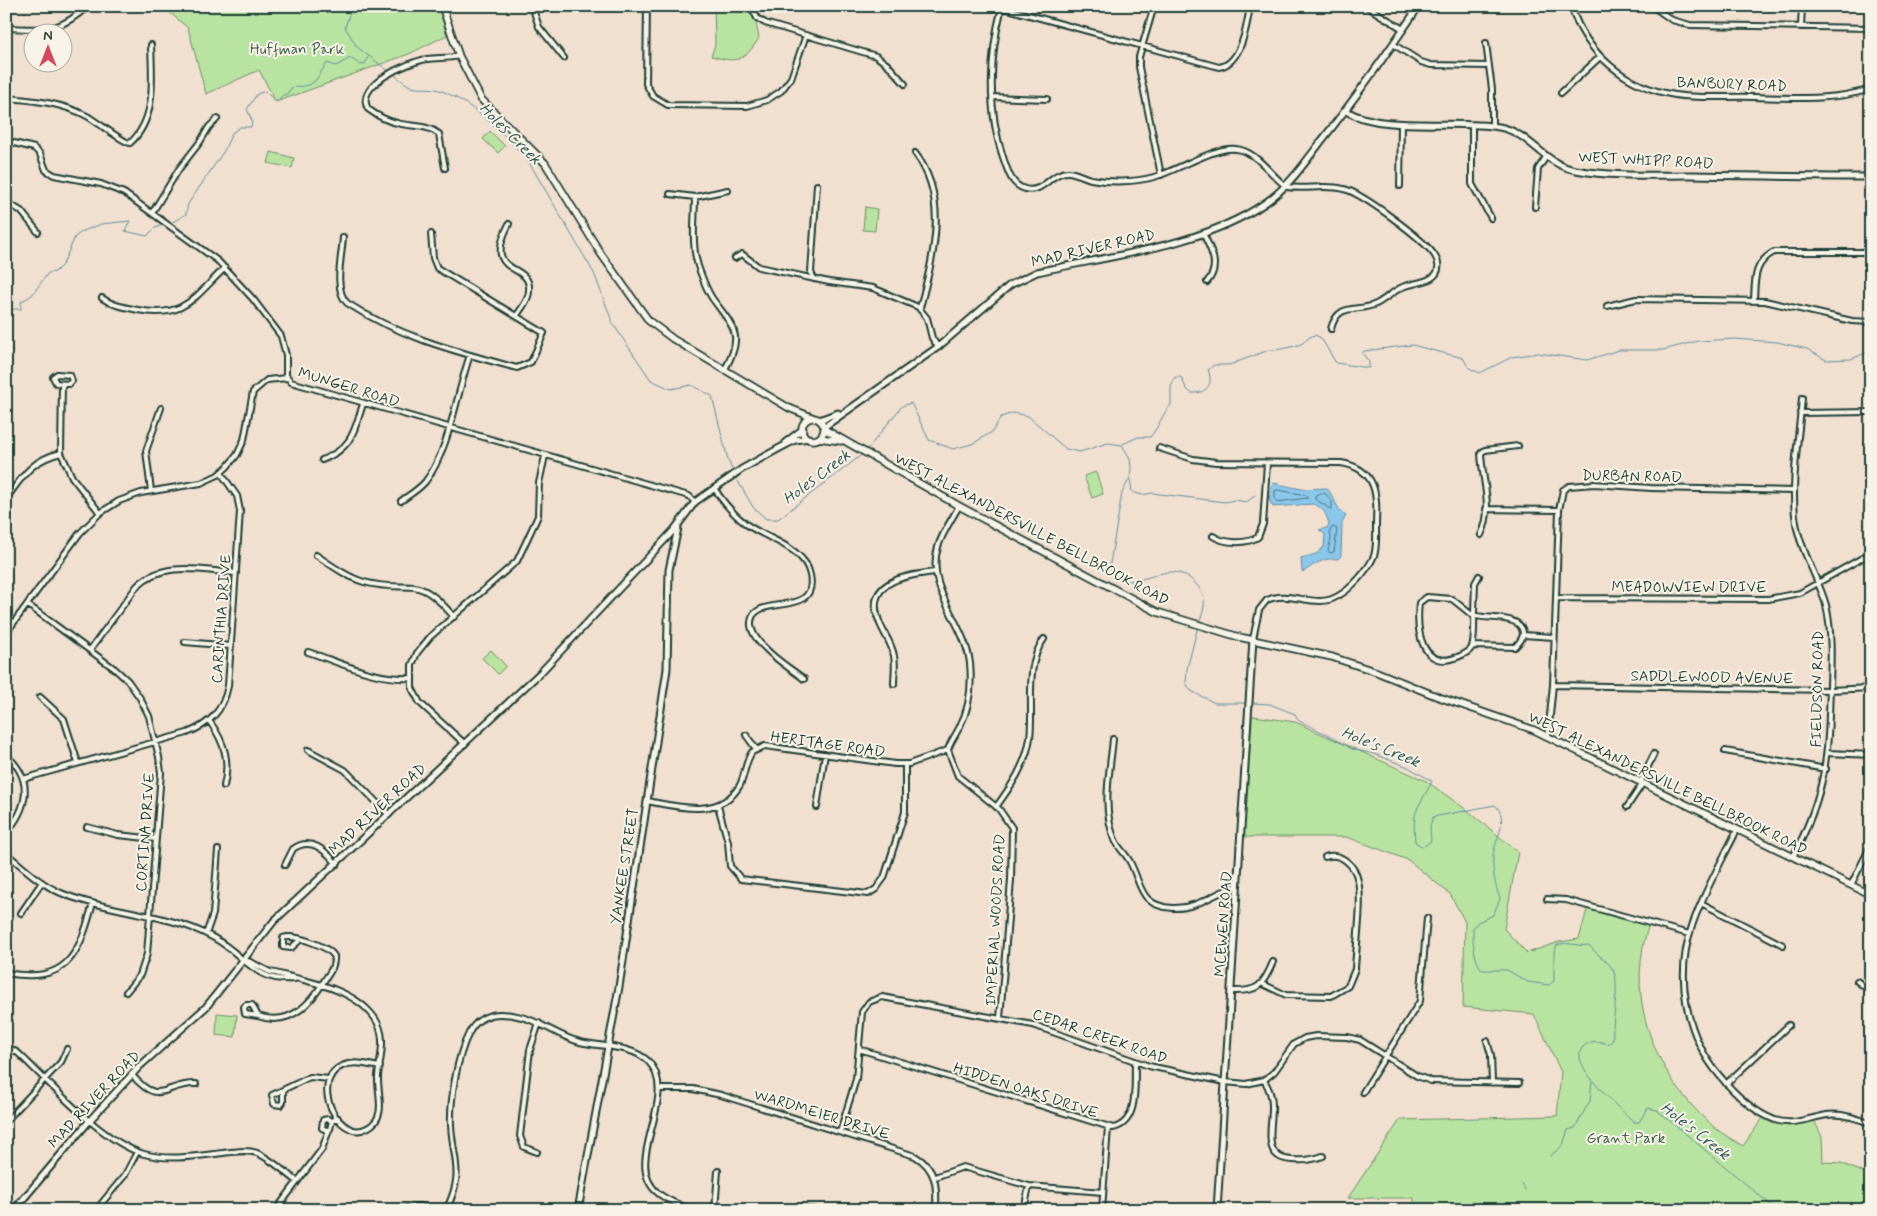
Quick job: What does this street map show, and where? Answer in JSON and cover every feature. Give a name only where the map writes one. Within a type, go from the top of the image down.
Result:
[{"type":"main road","points":[[442,6],[458,56],[481,99],[534,152],[550,171],[601,254],[646,317],[661,331],[789,408],[817,419]]},
{"type":"main road","points":[[789,408],[803,427],[804,434],[809,438]]},
{"type":"main road","points":[[803,427],[809,419],[817,419]]},
{"type":"main road","name":"WEST ALEXANDERSVILLE BELLBROOK ROAD","points":[[817,419],[824,428],[876,460],[1147,608],[1209,629],[1332,657],[1548,735],[1871,895]]},
{"type":"main road","points":[[819,438],[824,428]]},
{"type":"main road","name":"WEST ALEXANDERSVILLE BELLBROOK ROAD","points":[[809,438],[849,444]]},
{"type":"street","points":[[6,28],[40,30],[56,28],[67,23],[88,6]]},
{"type":"street","points":[[532,6],[539,27],[564,58]]},
{"type":"street","points":[[647,6],[646,84],[656,99],[668,105],[742,106],[767,100],[781,91],[791,78],[806,35]]},
{"type":"street","points":[[751,6],[761,21],[876,56],[888,65],[905,84]]},
{"type":"street","points":[[1154,6],[1139,67],[1161,174]]},
{"type":"street","points":[[1250,6],[1236,56],[1224,66],[1215,67],[1000,7],[994,46],[993,97],[995,131],[1013,182],[1021,187],[1036,189],[1065,172],[1107,181],[1141,179],[1161,174],[1219,151],[1236,149],[1250,154],[1285,186],[1295,188],[1337,187],[1353,192],[1423,243],[1438,262],[1438,270],[1432,277],[1402,287],[1373,305],[1344,310],[1335,319],[1331,329]]},
{"type":"street","points":[[1366,6],[1403,29]]},
{"type":"street","name":"MAD RIVER ROAD","points":[[824,428],[845,410],[885,385],[938,347],[1003,290],[1025,276],[1172,243],[1203,233],[1258,208],[1285,186],[1346,111],[1419,6]]},
{"type":"street","name":"BANBURY ROAD","points":[[1572,6],[1582,32],[1600,57],[1619,73],[1637,84],[1677,95],[1833,98],[1871,89]]},
{"type":"street","points":[[1652,6],[1664,17],[1690,25],[1871,28]]},
{"type":"street","points":[[1801,26],[1802,6]]},
{"type":"street","points":[[1486,43],[1492,88],[1492,126]]},
{"type":"street","points":[[1394,44],[1421,62],[1431,65],[1490,66]]},
{"type":"street","points":[[6,98],[47,102],[68,108],[101,124],[125,142],[130,143],[147,117],[151,105],[151,45]]},
{"type":"street","points":[[445,168],[439,134],[428,128],[396,123],[376,114],[366,107],[365,98],[368,90],[414,62],[458,56]]},
{"type":"street","points":[[1561,93],[1600,57]]},
{"type":"street","points":[[993,97],[1047,98]]},
{"type":"street","name":"WEST WHIPP ROAD","points":[[1346,111],[1364,118],[1401,123],[1492,126],[1520,134],[1546,157],[1565,168],[1602,173],[1871,177]]},
{"type":"street","points":[[152,213],[179,168],[217,119]]},
{"type":"street","points":[[1400,186],[1401,123]]},
{"type":"street","points":[[1472,125],[1472,184],[1491,218]]},
{"type":"street","name":"MUNGER ROAD","points":[[6,141],[34,148],[40,154],[48,173],[113,188],[152,213],[225,268],[281,336],[286,348],[287,378],[292,383],[448,429],[689,496],[695,502]]},
{"type":"street","points":[[915,153],[927,170],[935,199],[933,256],[920,308]]},
{"type":"street","points":[[1534,207],[1538,169],[1546,157]]},
{"type":"street","points":[[814,279],[810,272],[817,185]]},
{"type":"street","points":[[670,194],[695,197],[728,190]]},
{"type":"street","points":[[695,197],[695,251],[698,267],[712,297],[731,322],[735,332],[734,350],[725,369]]},
{"type":"street","points":[[6,202],[21,210],[38,232]]},
{"type":"street","points":[[508,224],[500,244],[500,257],[508,266],[524,276],[529,288],[527,298],[518,316]]},
{"type":"street","points":[[1203,233],[1215,264],[1213,274],[1207,282]]},
{"type":"street","points":[[344,237],[340,288],[342,298],[347,303],[404,334],[517,368],[531,362],[544,333],[437,268],[433,258],[431,234]]},
{"type":"street","points":[[1754,301],[1755,277],[1758,265],[1763,258],[1774,252],[1871,252]]},
{"type":"street","points":[[735,258],[738,255],[746,255],[754,265],[814,279],[873,288],[920,308],[928,318],[932,338],[938,347]]},
{"type":"street","points":[[102,298],[115,305],[149,312],[176,311],[193,301],[225,268]]},
{"type":"street","points":[[1606,306],[1636,300],[1772,302],[1852,321],[1871,322]]},
{"type":"street","points":[[401,501],[422,485],[433,470],[448,429],[470,355]]},
{"type":"street","points":[[54,375],[70,375],[70,383],[62,384],[54,382],[54,375]]},
{"type":"street","points":[[6,633],[80,533],[100,513],[125,498],[151,491],[192,486],[221,473],[237,455],[244,440],[253,392],[267,380],[287,378]]},
{"type":"street","points":[[62,384],[61,454],[72,477],[100,513]]},
{"type":"street","points":[[1794,491],[1802,398]]},
{"type":"street","points":[[322,460],[336,454],[350,441],[363,404]]},
{"type":"street","points":[[151,491],[146,451],[161,408]]},
{"type":"street","name":"MAD RIVER ROAD","points":[[817,419],[845,410]]},
{"type":"street","points":[[1800,413],[1871,412]]},
{"type":"street","name":"MAD RIVER ROAD","points":[[778,449],[803,427]]},
{"type":"street","name":"MAD RIVER ROAD","points":[[14,1210],[90,1120],[132,1075],[200,1014],[274,921],[390,815],[570,643],[678,525],[695,502],[742,469],[798,439],[809,438]]},
{"type":"street","points":[[1481,535],[1486,525],[1486,509],[1481,454],[1485,450],[1518,446]]},
{"type":"street","points":[[1159,448],[1201,461],[1341,463],[1353,466],[1364,473],[1372,483],[1376,493],[1376,546],[1369,565],[1338,596],[1323,601],[1278,597],[1267,600],[1259,610],[1252,640]]},
{"type":"street","points":[[6,499],[38,461],[61,454]]},
{"type":"street","points":[[465,744],[420,703],[414,692],[411,678],[414,659],[421,647],[514,565],[520,556],[538,516],[539,483],[545,456]]},
{"type":"street","points":[[1213,536],[1225,541],[1235,542],[1245,542],[1258,537],[1263,524],[1267,463]]},
{"type":"street","name":"CARINTHIA DRIVE","points":[[210,722],[222,707],[227,693],[240,506],[233,490],[221,473]]},
{"type":"street","name":"DURBAN ROAD","points":[[1548,735],[1553,685],[1559,510],[1560,496],[1565,488],[1594,484],[1651,488],[1794,491]]},
{"type":"street","points":[[714,488],[736,516],[751,527],[793,551],[803,560],[809,570],[811,584],[807,595],[798,601],[760,609],[752,617],[751,624],[762,646],[804,678]]},
{"type":"street","name":"FIELDSON ROAD","points":[[1793,857],[1816,807],[1826,769],[1830,690],[1830,626],[1819,582],[1798,533],[1794,491]]},
{"type":"street","points":[[948,750],[967,709],[970,689],[970,663],[962,632],[944,598],[935,572],[938,546],[959,506]]},
{"type":"street","points":[[1486,509],[1559,510]]},
{"type":"street","name":"YANKEE STREET","points":[[578,1210],[608,1047],[667,669],[669,570],[678,525]]},
{"type":"street","name":"MEADOWVIEW DRIVE","points":[[1556,598],[1768,600],[1794,595],[1871,553]]},
{"type":"street","points":[[316,555],[362,581],[383,586],[413,586],[426,590],[440,601],[454,618]]},
{"type":"street","points":[[90,650],[137,586],[146,577],[160,571],[173,569],[236,573]]},
{"type":"street","points":[[894,684],[894,657],[877,617],[877,600],[884,588],[898,578],[935,572]]},
{"type":"street","points":[[1472,646],[1512,648],[1518,645],[1523,635],[1521,626],[1516,621],[1474,615],[1452,599],[1427,597],[1419,603],[1418,633],[1427,651],[1440,658],[1450,659],[1469,651],[1472,646],[1474,615],[1476,583],[1480,576]]},
{"type":"street","name":"CORTINA DRIVE","points":[[28,605],[121,674],[136,691],[148,716],[156,741],[161,773],[146,960],[140,975],[126,992]]},
{"type":"street","points":[[1523,635],[1554,637]]},
{"type":"street","points":[[996,807],[1011,787],[1024,762],[1030,738],[1033,670],[1038,649],[1044,639]]},
{"type":"street","name":"MCEWEN ROAD","points":[[1217,1210],[1252,640]]},
{"type":"street","points":[[184,642],[231,646]]},
{"type":"street","points":[[308,652],[375,676],[395,679],[411,678]]},
{"type":"street","name":"SADDLEWOOD AVENUE","points":[[1553,685],[1830,690],[1871,688]]},
{"type":"street","points":[[40,697],[64,719],[78,762]]},
{"type":"street","points":[[23,779],[78,762],[187,733],[210,722],[225,748],[227,764],[224,786]]},
{"type":"street","points":[[746,735],[756,749]]},
{"type":"street","points":[[1113,739],[1107,801],[1110,824],[1118,845],[1131,863],[1139,888],[1145,896],[1160,906],[1186,907],[1237,886]]},
{"type":"street","name":"HERITAGE ROAD","points":[[718,806],[739,787],[750,755],[756,749],[770,746],[905,764],[948,750]]},
{"type":"street","points":[[308,750],[345,770],[390,815]]},
{"type":"street","name":"IMPERIAL WOODS ROAD","points":[[948,750],[958,776],[996,807],[1010,824],[1013,846],[1000,1018]]},
{"type":"street","points":[[1725,751],[1826,769]]},
{"type":"street","points":[[817,807],[825,754]]},
{"type":"street","points":[[1627,807],[1642,782],[1654,754]]},
{"type":"street","points":[[1828,754],[1871,754]]},
{"type":"street","points":[[6,755],[17,767],[23,779],[25,797],[22,810],[6,833]]},
{"type":"street","points":[[647,801],[698,808],[718,806],[728,842],[730,866],[741,879],[868,894],[876,890],[884,878],[905,812],[905,764]]},
{"type":"street","points":[[87,827],[118,835],[156,839]]},
{"type":"street","points":[[1737,830],[1701,904],[1689,934],[1683,973],[1689,1016],[1702,1050],[1726,1084],[1758,1110],[1777,1121],[1797,1122],[1826,1115],[1839,1115],[1871,1124]]},
{"type":"street","points":[[285,865],[293,849],[307,844],[325,851],[337,864]]},
{"type":"street","points":[[1851,885],[1871,845]]},
{"type":"street","points":[[206,934],[213,914],[218,850]]},
{"type":"street","points":[[6,853],[42,882],[61,892],[93,903],[150,917],[206,934],[244,960],[269,972],[322,984],[357,1003],[376,1020],[382,1036],[380,1066],[378,1084],[381,1109],[376,1121],[368,1128],[356,1131],[344,1126],[327,1095],[329,1079],[338,1068],[347,1064],[360,1062],[380,1066]]},
{"type":"street","points":[[1263,984],[1286,995],[1326,996],[1340,992],[1351,980],[1355,969],[1359,882],[1353,868],[1343,859],[1338,856],[1325,857]]},
{"type":"street","points":[[21,913],[42,882]]},
{"type":"street","points":[[1547,899],[1566,900],[1689,934]]},
{"type":"street","points":[[6,973],[39,976],[62,967],[78,947],[93,903]]},
{"type":"street","points":[[1701,904],[1783,945]]},
{"type":"street","points":[[1363,1092],[1387,1057],[1420,1001],[1427,918]]},
{"type":"street","points":[[258,1016],[276,1019],[297,1013],[312,1001],[332,968],[333,953],[325,947],[286,936],[283,938],[282,944],[283,947],[291,948],[300,940]]},
{"type":"street","points":[[1231,991],[1248,992],[1263,984],[1273,962]]},
{"type":"street","points":[[1857,981],[1871,992]]},
{"type":"street","name":"CEDAR CREEK ROAD","points":[[840,1132],[856,1079],[862,1012],[866,1004],[876,998],[887,998],[1000,1018],[1045,1028],[1167,1071],[1246,1084],[1264,1080]]},
{"type":"street","points":[[446,1210],[454,1193],[457,1174],[451,1117],[456,1079],[468,1034],[482,1019],[496,1013],[512,1014],[539,1023],[575,1040],[632,1052],[647,1060],[656,1073],[659,1089],[646,1160],[646,1175],[658,1193],[692,1210]]},
{"type":"street","points":[[537,1152],[524,1147],[520,1136],[530,1050],[539,1023]]},
{"type":"street","points":[[1726,1084],[1789,1025]]},
{"type":"street","points":[[1323,1156],[1304,1161],[1285,1160],[1275,1154],[1270,1144],[1272,1100],[1264,1080],[1274,1072],[1290,1048],[1299,1041],[1311,1037],[1355,1038],[1403,1068],[1431,1081],[1519,1083]]},
{"type":"street","points":[[1487,1041],[1491,1055],[1492,1082]]},
{"type":"street","points":[[6,1046],[18,1053],[115,1141],[137,1152],[150,1156],[173,1158],[240,1151],[252,1152],[263,1156],[297,1182]]},
{"type":"street","points":[[6,1121],[61,1062],[67,1049]]},
{"type":"street","name":"HIDDEN OAKS DRIVE","points":[[859,1049],[1108,1127],[1123,1125],[1131,1115],[1135,1061]]},
{"type":"street","points":[[132,1075],[144,1088],[154,1092],[164,1092],[196,1084]]},
{"type":"street","points":[[283,1091],[310,1077],[329,1079]]},
{"type":"street","name":"WARDMEIER DRIVE","points":[[659,1089],[693,1089],[721,1095],[916,1156],[925,1163],[935,1177]]},
{"type":"street","points":[[329,1130],[323,1129],[321,1124],[325,1119],[332,1121],[338,1118]]},
{"type":"street","points":[[276,1210],[322,1149],[329,1130],[332,1128],[332,1121]]},
{"type":"street","points":[[1102,1210],[1108,1127]]},
{"type":"street","points":[[96,1210],[125,1175],[137,1152]]},
{"type":"street","points":[[936,1210],[937,1190],[935,1177],[963,1168],[1029,1186],[1103,1192]]},
{"type":"street","points":[[715,1210],[718,1171]]},
{"type":"street","points":[[1024,1210],[1029,1186]]},
{"type":"street","points":[[396,1210],[418,1206],[439,1210]]},
{"type":"street","points":[[772,1210],[802,1208],[815,1210]]},
{"type":"green space","name":"Huffman Park","points":[[177,6],[438,6],[447,35],[409,54],[276,102],[259,70],[206,94],[188,28],[169,12]]},
{"type":"green space","points":[[714,6],[746,6],[756,23],[759,38],[749,52],[739,59],[727,60],[711,56],[715,45]]},
{"type":"green space","points":[[490,131],[505,146],[498,153],[483,139]]},
{"type":"green space","points":[[271,152],[294,158],[292,168],[268,163]]},
{"type":"green space","points":[[865,207],[877,209],[875,231],[863,230]]},
{"type":"green space","points":[[1096,472],[1103,494],[1092,498],[1084,476]]},
{"type":"green space","points":[[491,650],[506,666],[498,674],[482,658]]},
{"type":"green space","name":"Grant Park","points":[[1247,715],[1295,722],[1426,781],[1467,810],[1518,852],[1504,929],[1527,953],[1559,942],[1579,939],[1588,906],[1649,923],[1641,961],[1640,985],[1643,1008],[1648,1030],[1657,1052],[1681,1093],[1714,1127],[1743,1146],[1765,1115],[1783,1122],[1813,1118],[1822,1137],[1823,1162],[1841,1163],[1871,1176],[1871,1210],[1414,1210],[1414,1198],[1348,1198],[1400,1120],[1557,1116],[1561,1072],[1534,1014],[1463,1007],[1465,922],[1450,894],[1408,860],[1347,837],[1240,837]]},
{"type":"green space","points":[[217,1013],[237,1015],[235,1037],[216,1035]]},
{"type":"green space","points":[[1304,1206],[1305,1210],[1237,1209]]},
{"type":"water","points":[[1273,483],[1301,489],[1327,488],[1340,510],[1346,516],[1342,523],[1341,556],[1338,559],[1324,560],[1304,572],[1302,571],[1301,558],[1316,554],[1324,547],[1325,534],[1319,530],[1327,528],[1328,520],[1322,509],[1313,504],[1273,507],[1269,499]]},
{"type":"waterway","name":"Holes Creek","points":[[352,6],[345,27],[357,47],[390,72]]},
{"type":"waterway","points":[[171,223],[186,214],[188,204],[224,151],[232,133],[240,127],[251,127],[252,121],[247,109],[257,94],[265,91],[274,100],[278,100],[287,94],[291,88],[309,85],[315,81],[327,63],[336,66],[350,58],[361,65],[365,64],[368,57]]},
{"type":"waterway","name":"Holes Creek","points":[[393,74],[413,87],[439,90],[467,104],[490,122],[521,153],[530,164],[594,273],[613,324],[651,380],[671,389],[691,385],[712,396],[728,460],[733,472]]},
{"type":"waterway","points":[[6,314],[14,309],[21,309],[21,302],[32,295],[48,273],[55,272],[63,264],[75,237],[81,232],[101,224],[130,221],[125,231],[147,236],[155,228],[163,225]]},
{"type":"waterway","points":[[6,321],[6,329]]},
{"type":"waterway","points":[[1123,444],[1138,437],[1150,437],[1171,405],[1171,387],[1175,377],[1181,377],[1186,388],[1191,393],[1201,392],[1208,387],[1210,380],[1208,370],[1214,365],[1229,365],[1269,350],[1299,345],[1315,335],[1321,338],[1336,363],[1369,368],[1369,362],[1362,353],[1364,351],[1412,345],[1463,358],[1469,368],[1480,373],[1512,357],[1538,353],[1587,360],[1619,350],[1663,350],[1698,341],[1734,339],[1777,342],[1807,349],[1826,360],[1851,359],[1871,351]]},
{"type":"waterway","points":[[6,346],[13,351]]},
{"type":"waterway","name":"Holes Creek","points":[[866,451],[902,406],[911,403],[929,440],[953,449],[972,444],[992,432],[1001,417],[1013,413],[1028,416],[1066,449],[1080,452],[1108,443],[1122,445],[1130,458],[1131,468],[1130,478],[1122,493],[1110,564],[1114,574],[1120,579],[1128,581],[1170,572],[1189,578],[1199,588],[1204,601],[1199,622]]},
{"type":"waterway","name":"Holes Creek","points":[[735,476],[753,507],[766,519],[778,519],[863,454]]},
{"type":"waterway","points":[[1130,478],[1132,492],[1142,495],[1152,493],[1225,502],[1234,500],[1247,502],[1255,495]]},
{"type":"waterway","name":"Hole's Creek","points":[[1198,626],[1187,669],[1186,683],[1191,691],[1215,703],[1247,703]]},
{"type":"waterway","name":"Hole's Creek","points":[[1251,703],[1270,704],[1295,714],[1299,721],[1352,749],[1374,754],[1408,767],[1432,781],[1417,809],[1414,822],[1415,842],[1423,847],[1431,841],[1430,826],[1433,817],[1495,805],[1501,817],[1493,856],[1494,878],[1500,899],[1493,915],[1478,922],[1473,928],[1475,955],[1482,970],[1507,970],[1528,982],[1549,985],[1554,981],[1554,952],[1557,945],[1589,945],[1611,966],[1616,985],[1613,1040],[1608,1044],[1589,1043],[1583,1047],[1580,1055],[1582,1064],[1589,1075],[1634,1122],[1639,1122],[1648,1108],[1657,1110],[1777,1210]]},
{"type":"waterway","points":[[1550,1156],[1563,1145],[1568,1130],[1575,1128],[1590,1101],[1592,1080]]},
{"type":"waterway","points":[[1522,1184],[1525,1190]]}]
